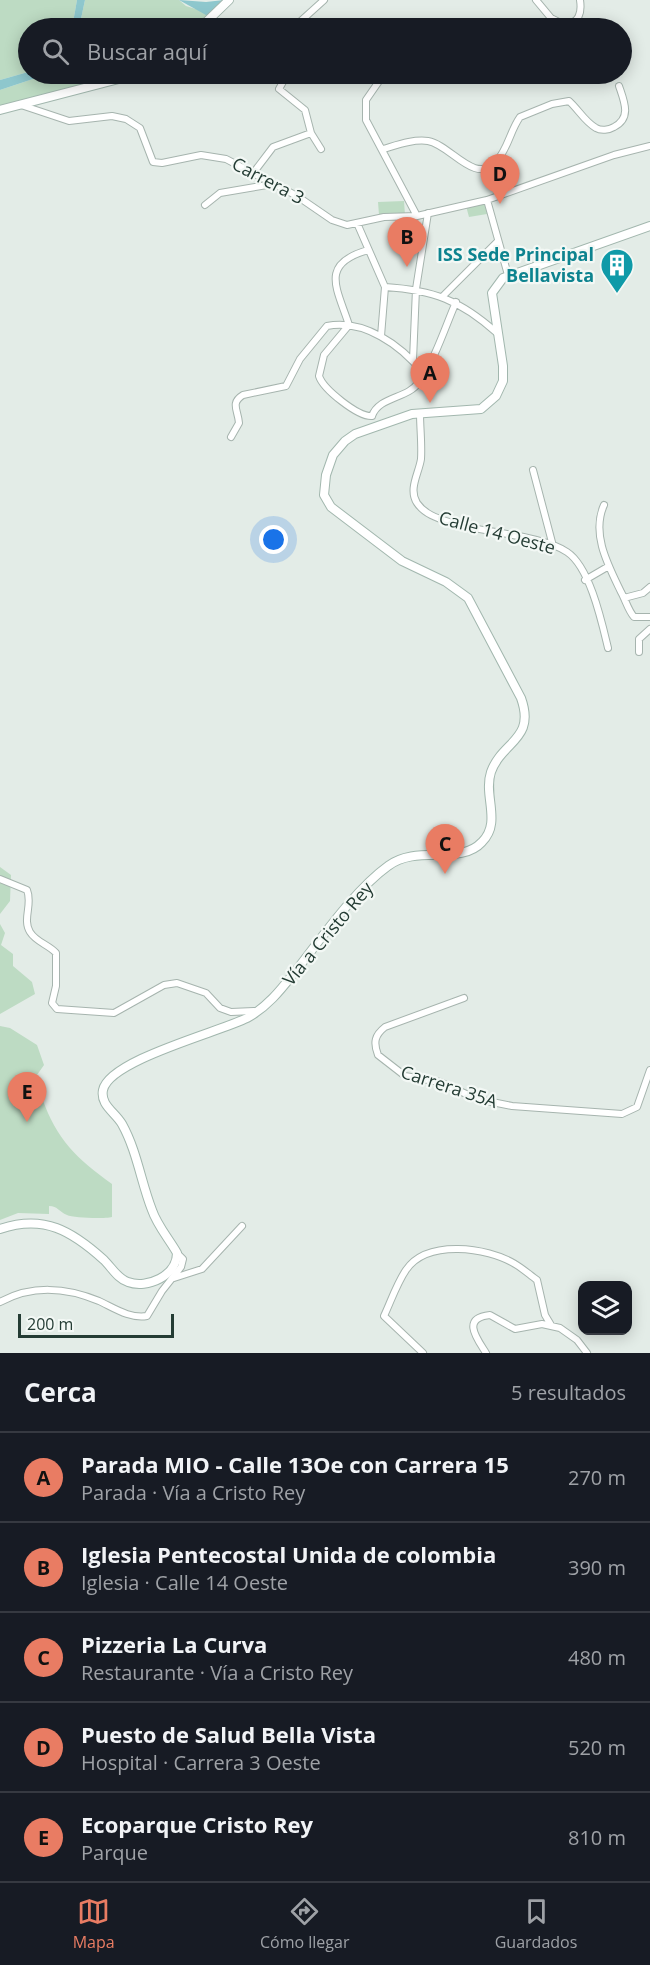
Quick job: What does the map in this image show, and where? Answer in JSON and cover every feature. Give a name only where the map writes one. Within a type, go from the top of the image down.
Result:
[{"type":"street","points":[[210,18],[229,0]]},
{"type":"street","points":[[304,18],[324,0]]},
{"type":"street","points":[[536,0],[551,18]]},
{"type":"street","points":[[578,18],[580,0]]},
{"type":"street","points":[[0,110],[100,84]]},
{"type":"street","points":[[282,84],[279,89],[304,110],[311,133],[321,149]]},
{"type":"street","points":[[377,84],[366,100],[364,111],[417,216]]},
{"type":"street","points":[[383,150],[416,141],[426,141],[446,148],[469,167],[484,168],[493,165],[501,156],[520,117],[552,104],[568,101],[597,128],[609,129],[625,118],[626,111],[619,86]]},
{"type":"street","name":"Carrera 3","points":[[21,105],[69,121],[112,116],[126,119],[140,128],[149,158],[156,163],[191,156],[226,159],[254,172],[339,223],[357,223]]},
{"type":"street","points":[[254,172],[273,147],[311,133]]},
{"type":"street","points":[[381,336],[385,286],[357,223],[384,217],[417,216],[487,200],[614,154],[650,146]]},
{"type":"street","points":[[205,205],[220,193],[274,184]]},
{"type":"street","points":[[487,200],[508,275],[650,226]]},
{"type":"street","points":[[413,360],[416,289],[428,213]]},
{"type":"street","points":[[443,296],[498,241]]},
{"type":"street","points":[[349,325],[334,279],[335,270],[346,258],[368,250]]},
{"type":"street","name":"Vía a Cristo Rey","points":[[177,1253],[152,1211],[121,1122],[105,1103],[103,1092],[105,1085],[117,1071],[148,1055],[218,1030],[263,1009],[343,911],[387,866],[404,857],[428,853],[458,854],[473,850],[482,843],[490,830],[492,818],[490,774],[525,725],[521,698],[468,598],[446,582],[402,561],[327,502],[324,495],[325,480],[333,455],[345,441],[377,424],[420,413],[472,410],[488,404],[503,381],[492,293],[494,288],[508,275]]},
{"type":"street","points":[[385,286],[416,289],[443,296],[477,315],[497,333]]},
{"type":"street","points":[[372,416],[376,408],[410,391],[419,382],[434,358],[456,302]]},
{"type":"street","points":[[349,325],[324,355],[319,376],[327,389],[359,413],[372,416],[377,424]]},
{"type":"street","points":[[231,437],[239,423],[235,406],[238,398],[243,394],[286,386],[300,358],[327,326],[349,325],[381,336],[413,360],[423,373]]},
{"type":"street","name":"Calle 14 Oeste","points":[[420,413],[421,458],[413,490],[417,502],[434,517],[462,526],[553,546],[568,553],[577,562],[599,611],[608,648]]},
{"type":"street","points":[[532,470],[553,546]]},
{"type":"street","points":[[604,505],[599,517],[599,527],[609,566],[634,617],[650,617]]},
{"type":"street","points":[[585,580],[609,566]]},
{"type":"street","points":[[624,598],[643,593],[650,587]]},
{"type":"street","points":[[639,652],[639,639],[650,629]]},
{"type":"street","points":[[0,879],[27,890],[30,899],[27,923],[31,933],[56,953],[56,986],[52,1003],[57,1010],[114,1013],[164,985],[177,983],[206,993],[220,1008],[231,1012],[263,1009]]},
{"type":"street","name":"Carrera 35A","points":[[464,998],[386,1027],[378,1033],[375,1041],[378,1055],[405,1076],[440,1082],[477,1099],[512,1106],[622,1114],[637,1107],[650,1070]]},
{"type":"street","points":[[0,1230],[27,1222],[65,1231],[106,1262],[120,1277],[135,1284],[144,1284],[163,1277],[175,1263],[177,1253],[182,1256],[182,1263],[162,1291],[152,1311],[141,1317],[116,1310],[80,1293],[61,1290],[28,1291],[0,1302]]},
{"type":"street","points":[[171,1279],[202,1269],[242,1226]]},
{"type":"street","points":[[423,1353],[384,1316],[406,1269],[437,1250],[462,1249],[513,1262],[537,1280],[545,1315],[551,1325]]},
{"type":"street","points":[[486,1353],[473,1334],[478,1320],[484,1316],[497,1317],[505,1325],[515,1329],[533,1325],[551,1325],[569,1334],[588,1353]]},
{"type":"green space","points":[[0,0],[77,0],[74,18],[18,18],[18,75],[0,80]]},
{"type":"green space","points":[[85,0],[179,0],[186,6],[212,14],[209,18],[81,18]]},
{"type":"green space","points":[[18,84],[100,84],[0,110],[0,90]]},
{"type":"green space","points":[[404,201],[405,215],[379,215],[378,202]]},
{"type":"green space","points":[[485,202],[487,214],[469,217],[466,206]]},
{"type":"green space","points":[[0,867],[11,875],[10,901],[0,914]]},
{"type":"green space","points":[[0,924],[5,933],[1,945],[13,954],[13,966],[32,982],[35,994],[0,1014]]},
{"type":"green space","points":[[0,1026],[10,1028],[37,1045],[44,1065],[37,1075],[48,1113],[69,1147],[88,1166],[112,1184],[112,1217],[70,1216],[49,1206],[49,1214],[18,1213],[0,1220]]},
{"type":"water","points":[[77,0],[85,0],[81,18],[74,18]]},
{"type":"water","points":[[179,0],[206,2],[224,0],[212,14],[206,15]]},
{"type":"water","points":[[18,75],[18,84],[0,90],[0,80]]},
{"type":"place","name":"Puesto de Salud Bella Vista","points":[[500,204]]},
{"type":"place","name":"Iglesia Pentecostal Unida de colombia","points":[[407,267]]},
{"type":"place","name":"ISS Sede Principal Bellavista","points":[[617,294]]},
{"type":"place","name":"Parada MIO - Calle 13Oe con Carrera 15","points":[[430,403]]},
{"type":"place","name":"Pizzeria La Curva","points":[[445,874]]},
{"type":"place","name":"Ecoparque Cristo Rey","points":[[27,1122]]}]
